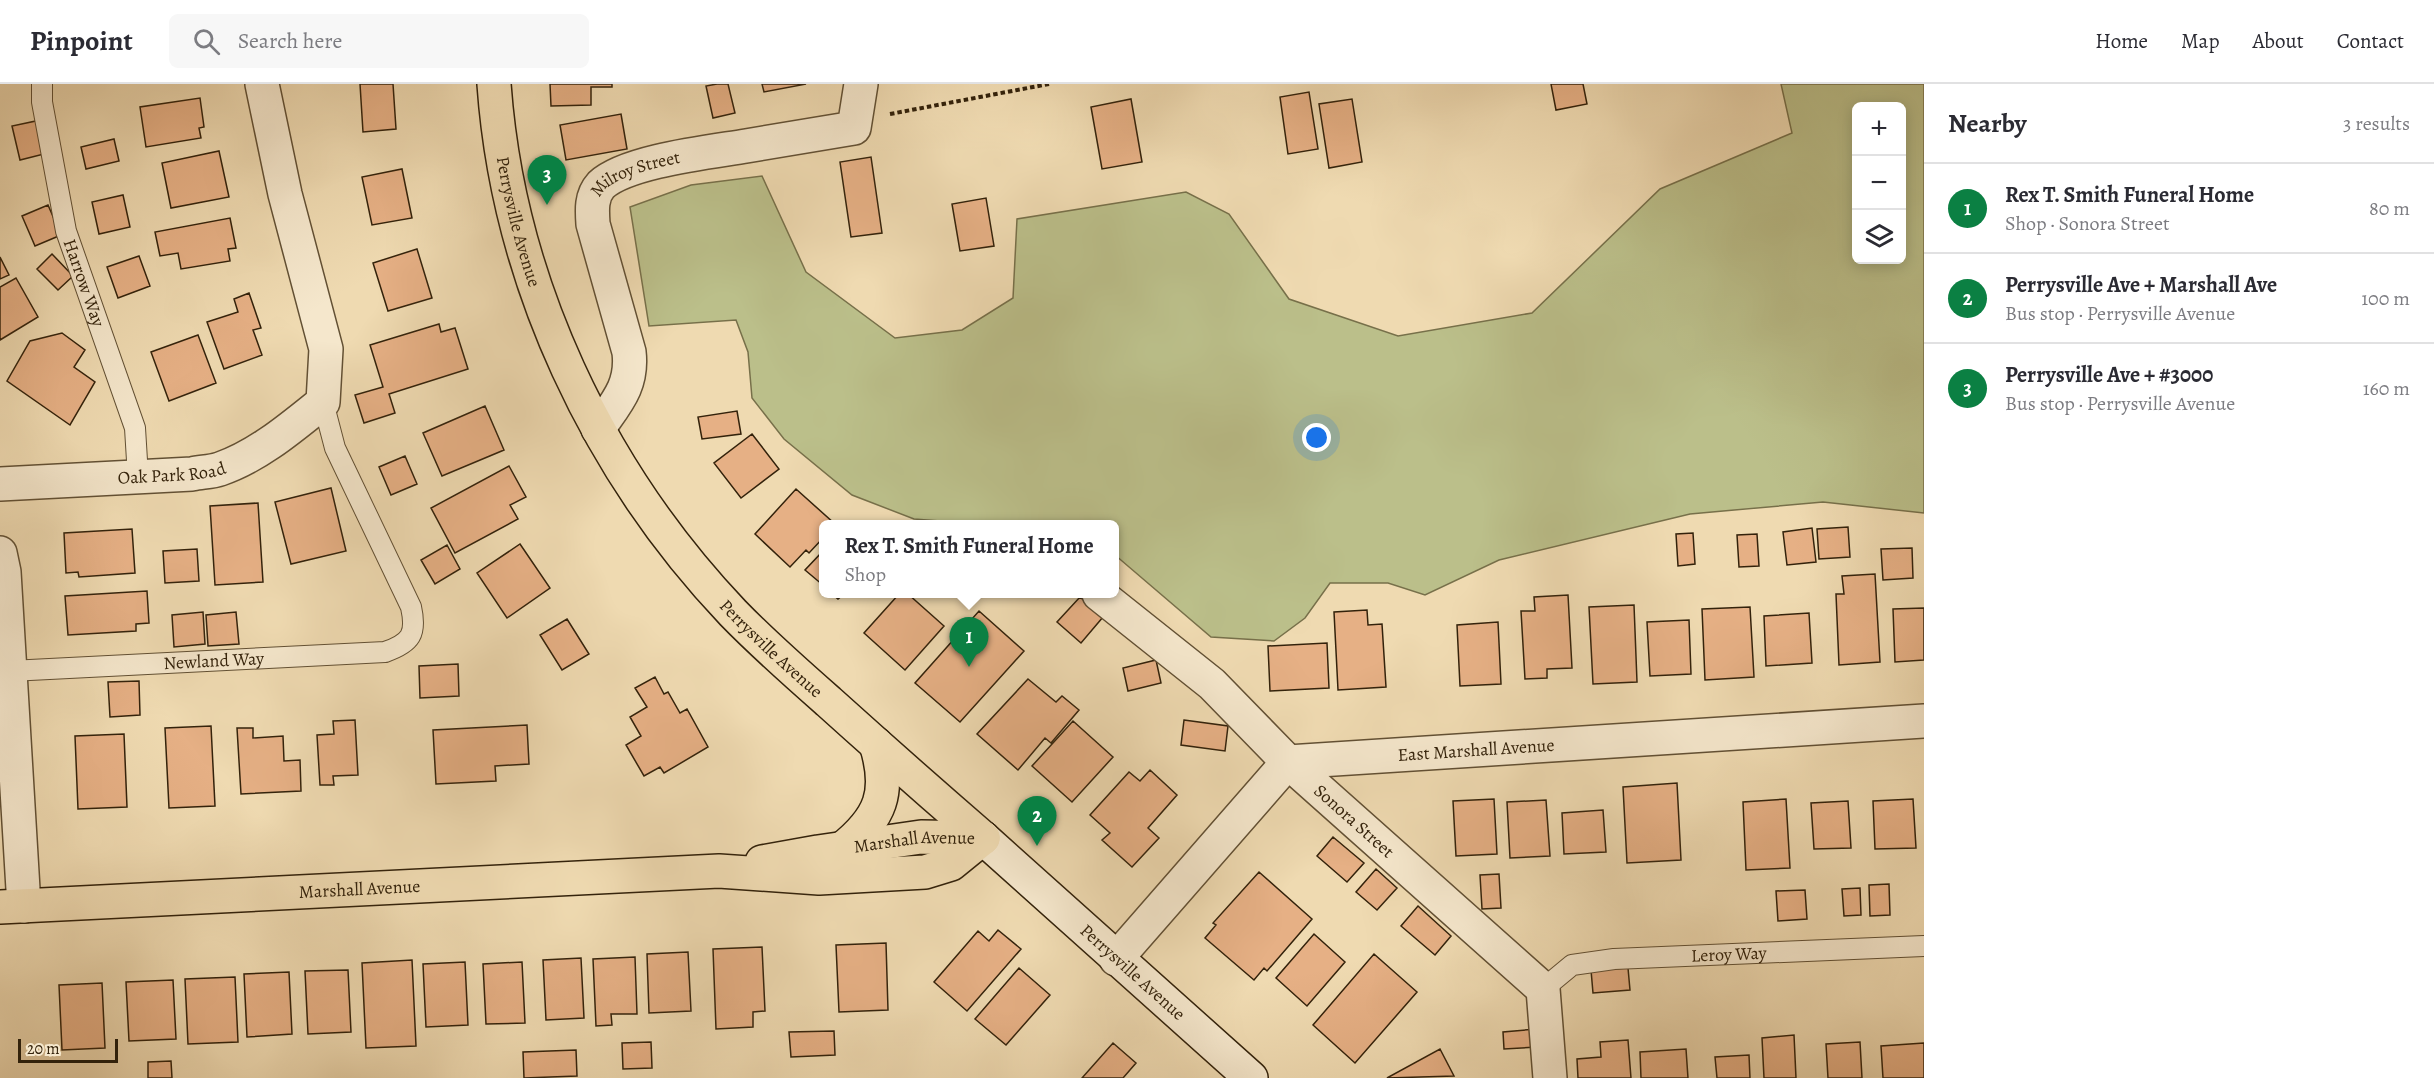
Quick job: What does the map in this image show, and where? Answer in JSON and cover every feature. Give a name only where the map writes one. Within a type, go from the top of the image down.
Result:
[{"type":"main road","name":"Perrysville Avenue","points":[[494,84],[503,159],[515,219],[532,275],[561,351],[598,429],[658,524],[696,571],[770,650],[983,838]]},
{"type":"main road","points":[[842,849],[867,826],[880,804],[884,777],[876,744]]},
{"type":"main road","name":"Marshall Avenue","points":[[719,871],[921,837],[983,838]]},
{"type":"main road","name":"Marshall Avenue","points":[[12,907],[719,871],[819,878],[925,872],[951,864],[983,838]]},
{"type":"street","points":[[262,84],[285,194],[326,349],[323,402]]},
{"type":"street","points":[[861,84],[867,122]]},
{"type":"street","name":"Milroy Street","points":[[598,429],[623,393],[629,380],[631,365],[593,224],[593,197],[600,186],[610,178],[659,162],[867,122]]},
{"type":"street","name":"Oak Park Road","points":[[0,484],[192,474],[219,470],[282,435],[323,402]]},
{"type":"street","points":[[0,553],[4,572],[10,671],[12,907]]},
{"type":"street","name":"Sonora Street","points":[[1104,598],[1212,684],[1288,762],[1543,989]]},
{"type":"street","name":"East Marshall Avenue","points":[[1288,762],[1924,721]]},
{"type":"street","points":[[1116,959],[1288,762]]},
{"type":"street","name":"Perrysville Avenue","points":[[983,838],[1251,1078]]},
{"type":"street","points":[[1543,989],[1550,1078]]},
{"type":"lane","name":"Harrow Way","points":[[42,84],[42,102],[66,231],[135,428],[138,477]]},
{"type":"lane","name":"Newland Way","points":[[10,671],[385,652],[400,646],[412,635],[414,622],[411,607],[335,448],[323,402]]},
{"type":"lane","name":"Leroy Way","points":[[1543,989],[1572,965],[1614,958],[1924,945]]},
{"type":"path","points":[[867,122],[1049,84]]},
{"type":"green space","points":[[1781,84],[1924,84],[1924,513],[1823,502],[1690,514],[1499,560],[1425,595],[1388,583],[1330,583],[1305,618],[1274,641],[1211,637],[1119,558],[1119,520],[914,519],[852,495],[784,439],[752,398],[748,352],[736,320],[649,326],[630,207],[691,185],[762,176],[806,272],[895,338],[962,330],[1013,298],[1017,219],[1186,192],[1229,214],[1289,299],[1398,336],[1532,313],[1660,189],[1792,133]]},
{"type":"building","points":[[360,84],[393,84],[396,129],[363,132]]},
{"type":"building","points":[[550,84],[612,84],[612,87],[591,87],[591,105],[551,106]]},
{"type":"building","points":[[728,84],[735,113],[713,118],[706,86]]},
{"type":"building","points":[[762,84],[806,84],[764,92]]},
{"type":"building","points":[[1551,84],[1583,84],[1587,104],[1556,110]]},
{"type":"building","points":[[1309,92],[1318,149],[1288,154],[1280,97]]},
{"type":"building","points":[[200,98],[204,127],[199,128],[201,138],[146,147],[140,107]]},
{"type":"building","points":[[1131,99],[1142,162],[1102,169],[1091,107]]},
{"type":"building","points":[[1352,99],[1362,162],[1329,168],[1319,104]]},
{"type":"building","points":[[621,114],[627,149],[566,160],[560,125]]},
{"type":"building","points":[[36,121],[44,154],[20,160],[12,126]]},
{"type":"building","points":[[114,139],[119,161],[86,169],[81,147]]},
{"type":"building","points":[[219,151],[229,197],[171,208],[162,163]]},
{"type":"building","points":[[871,157],[882,233],[851,237],[840,162]]},
{"type":"building","points":[[402,169],[412,218],[372,225],[362,177]]},
{"type":"building","points":[[123,195],[130,227],[99,234],[92,202]]},
{"type":"building","points":[[986,198],[994,246],[960,251],[952,204]]},
{"type":"building","points":[[48,205],[61,235],[35,246],[22,216]]},
{"type":"building","points":[[230,218],[236,248],[228,249],[230,261],[181,269],[178,253],[160,256],[155,232]]},
{"type":"building","points":[[417,249],[432,298],[388,311],[373,263]]},
{"type":"building","points":[[52,254],[73,276],[58,290],[37,269]]},
{"type":"building","points":[[139,256],[150,286],[118,298],[107,267]]},
{"type":"building","points":[[0,257],[9,275],[0,279]]},
{"type":"building","points":[[16,278],[38,317],[0,340],[0,287]]},
{"type":"building","points":[[249,293],[261,328],[253,330],[262,355],[224,369],[207,322],[238,312],[234,299]]},
{"type":"building","points":[[439,324],[441,332],[455,328],[468,369],[389,394],[395,413],[364,423],[355,395],[383,387],[370,345]]},
{"type":"building","points":[[62,333],[85,350],[74,367],[95,382],[70,425],[7,381],[30,341]]},
{"type":"building","points":[[198,335],[216,383],[169,401],[151,352]]},
{"type":"building","points":[[485,406],[504,450],[442,476],[423,433]]},
{"type":"building","points":[[737,411],[741,434],[702,439],[698,417]]},
{"type":"building","points":[[752,434],[779,469],[741,498],[714,463]]},
{"type":"building","points":[[405,456],[417,484],[391,495],[379,467]]},
{"type":"building","points":[[509,466],[526,497],[510,505],[518,519],[455,553],[431,508]]},
{"type":"building","points":[[331,488],[346,551],[291,564],[275,502]]},
{"type":"building","points":[[796,489],[831,520],[819,520],[819,542],[809,553],[806,550],[790,567],[755,534]]},
{"type":"building","points":[[258,503],[263,582],[215,585],[210,506]]},
{"type":"building","points":[[1848,527],[1850,557],[1819,559],[1817,529]]},
{"type":"building","points":[[1812,528],[1816,562],[1787,565],[1783,532]]},
{"type":"building","points":[[132,529],[135,573],[79,577],[78,572],[66,573],[64,533]]},
{"type":"building","points":[[1693,533],[1695,564],[1678,566],[1676,534]]},
{"type":"building","points":[[1757,534],[1759,566],[1739,567],[1737,535]]},
{"type":"building","points":[[520,544],[550,588],[507,618],[477,573]]},
{"type":"building","points":[[447,545],[460,569],[435,584],[421,560]]},
{"type":"building","points":[[1912,548],[1913,578],[1883,580],[1881,549]]},
{"type":"building","points":[[197,549],[199,581],[165,583],[163,551]]},
{"type":"building","points":[[819,555],[819,582],[805,570]]},
{"type":"building","points":[[1875,574],[1880,662],[1839,665],[1836,594],[1844,594],[1842,576]]},
{"type":"building","points":[[147,591],[149,623],[136,624],[136,631],[68,635],[65,596]]},
{"type":"building","points":[[1568,595],[1572,668],[1547,669],[1547,678],[1525,679],[1521,611],[1535,611],[1534,597]]},
{"type":"building","points":[[895,598],[912,598],[944,626],[905,670],[864,633]]},
{"type":"building","points":[[1079,598],[1103,617],[1081,643],[1057,622]]},
{"type":"building","points":[[1634,605],[1637,682],[1593,684],[1589,607]]},
{"type":"building","points":[[1750,607],[1754,677],[1705,680],[1702,609]]},
{"type":"building","points":[[1924,608],[1924,660],[1895,662],[1893,609]]},
{"type":"building","points":[[1367,610],[1368,625],[1382,624],[1386,687],[1338,690],[1334,612]]},
{"type":"building","points":[[979,611],[1024,651],[960,722],[915,683]]},
{"type":"building","points":[[203,612],[205,644],[174,647],[172,615]]},
{"type":"building","points":[[236,612],[239,644],[208,646],[206,615]]},
{"type":"building","points":[[1809,613],[1812,663],[1766,666],[1764,616]]},
{"type":"building","points":[[567,619],[589,654],[562,670],[540,635]]},
{"type":"building","points":[[1689,620],[1691,674],[1650,676],[1647,622]]},
{"type":"building","points":[[1498,622],[1501,684],[1460,686],[1457,625]]},
{"type":"building","points":[[1327,643],[1329,688],[1270,691],[1268,646]]},
{"type":"building","points":[[1156,660],[1161,683],[1128,691],[1123,668]]},
{"type":"building","points":[[458,664],[459,696],[420,698],[419,666]]},
{"type":"building","points":[[655,677],[664,694],[668,692],[680,713],[687,709],[708,747],[664,773],[660,767],[644,776],[626,745],[641,736],[630,717],[647,707],[635,688]]},
{"type":"building","points":[[1028,679],[1056,702],[1062,696],[1079,710],[1051,743],[1045,738],[1018,770],[977,734]]},
{"type":"building","points":[[139,681],[140,715],[110,717],[108,682]]},
{"type":"building","points":[[355,720],[358,775],[333,776],[334,785],[320,785],[317,735],[334,734],[333,721]]},
{"type":"building","points":[[1184,720],[1228,726],[1225,751],[1181,745]]},
{"type":"building","points":[[1073,721],[1113,757],[1072,802],[1032,766]]},
{"type":"building","points":[[527,725],[529,764],[495,766],[496,781],[436,784],[433,730]]},
{"type":"building","points":[[211,726],[215,806],[169,808],[165,728]]},
{"type":"building","points":[[237,728],[253,728],[253,738],[283,736],[284,761],[300,760],[301,791],[241,794]]},
{"type":"building","points":[[124,734],[127,807],[78,809],[75,736]]},
{"type":"building","points":[[1150,770],[1177,795],[1148,828],[1159,838],[1132,867],[1102,840],[1110,833],[1090,815],[1129,772],[1140,781]]},
{"type":"building","points":[[1677,783],[1681,860],[1627,863],[1623,787]]},
{"type":"building","points":[[1494,799],[1497,854],[1456,856],[1453,801]]},
{"type":"building","points":[[1786,799],[1790,868],[1746,870],[1743,802]]},
{"type":"building","points":[[1913,799],[1916,848],[1875,849],[1873,801]]},
{"type":"building","points":[[1546,800],[1550,856],[1510,858],[1507,802]]},
{"type":"building","points":[[1848,801],[1851,848],[1814,849],[1811,803]]},
{"type":"building","points":[[1603,810],[1606,852],[1564,854],[1562,813]]},
{"type":"building","points":[[1333,837],[1364,863],[1347,882],[1317,856]]},
{"type":"building","points":[[1376,869],[1397,888],[1377,910],[1356,892]]},
{"type":"building","points":[[1259,872],[1312,919],[1267,971],[1264,968],[1254,980],[1205,938],[1216,925],[1213,923]]},
{"type":"building","points":[[1499,874],[1501,908],[1482,909],[1480,875]]},
{"type":"building","points":[[1889,884],[1890,915],[1870,916],[1869,885]]},
{"type":"building","points":[[1860,888],[1861,915],[1844,916],[1842,889]]},
{"type":"building","points":[[1805,890],[1807,919],[1778,921],[1776,891]]},
{"type":"building","points":[[1418,906],[1451,936],[1435,955],[1401,926]]},
{"type":"building","points":[[998,930],[1021,949],[967,1011],[934,982],[978,931],[989,941]]},
{"type":"building","points":[[1314,934],[1345,962],[1307,1006],[1276,978]]},
{"type":"building","points":[[886,943],[888,1010],[839,1012],[836,945]]},
{"type":"building","points":[[762,947],[765,1011],[753,1012],[753,1027],[716,1029],[713,949]]},
{"type":"building","points":[[688,952],[691,1011],[649,1013],[647,954]]},
{"type":"building","points":[[1374,954],[1417,992],[1355,1063],[1313,1025]]},
{"type":"building","points":[[635,957],[637,1014],[611,1014],[612,1025],[596,1026],[593,959]]},
{"type":"building","points":[[581,958],[584,1018],[546,1020],[543,960]]},
{"type":"building","points":[[412,960],[416,1046],[366,1048],[362,963]]},
{"type":"building","points":[[465,962],[468,1025],[426,1027],[423,964]]},
{"type":"building","points":[[522,962],[525,1023],[486,1024],[483,964]]},
{"type":"building","points":[[1019,968],[1050,995],[1006,1045],[975,1019]]},
{"type":"building","points":[[1628,968],[1630,990],[1593,993],[1591,970]]},
{"type":"building","points":[[348,970],[351,1032],[308,1034],[305,971]]},
{"type":"building","points":[[289,972],[292,1034],[247,1037],[244,974]]},
{"type":"building","points":[[235,977],[238,1042],[188,1044],[185,979]]},
{"type":"building","points":[[173,980],[176,1039],[129,1041],[126,982]]},
{"type":"building","points":[[102,983],[105,1048],[62,1050],[59,985]]},
{"type":"building","points":[[1536,1029],[1537,1047],[1504,1049],[1503,1032]]},
{"type":"building","points":[[834,1031],[835,1055],[791,1057],[789,1032]]},
{"type":"building","points":[[1794,1035],[1796,1078],[1764,1078],[1762,1038]]},
{"type":"building","points":[[1628,1040],[1631,1078],[1578,1078],[1577,1059],[1601,1057],[1600,1042]]},
{"type":"building","points":[[651,1042],[652,1068],[623,1069],[622,1043]]},
{"type":"building","points":[[1860,1042],[1862,1078],[1828,1078],[1826,1044]]},
{"type":"building","points":[[1113,1043],[1136,1063],[1123,1078],[1082,1078]]},
{"type":"building","points":[[1924,1043],[1924,1078],[1883,1078],[1881,1046]]},
{"type":"building","points":[[1440,1049],[1454,1076],[1387,1078]]},
{"type":"building","points":[[1686,1049],[1688,1078],[1641,1078],[1640,1052]]},
{"type":"building","points":[[576,1050],[577,1076],[524,1078],[523,1052]]},
{"type":"building","points":[[1749,1055],[1750,1078],[1717,1078],[1715,1057]]},
{"type":"building","points":[[171,1061],[172,1078],[148,1078],[148,1062]]},
{"type":"place","name":"Perrysville Ave + #3000","points":[[547,205]]},
{"type":"place","name":"Rex T. Smith Funeral Home","points":[[969,667]]},
{"type":"place","name":"Perrysville Ave + Marshall Ave","points":[[1037,846]]}]
